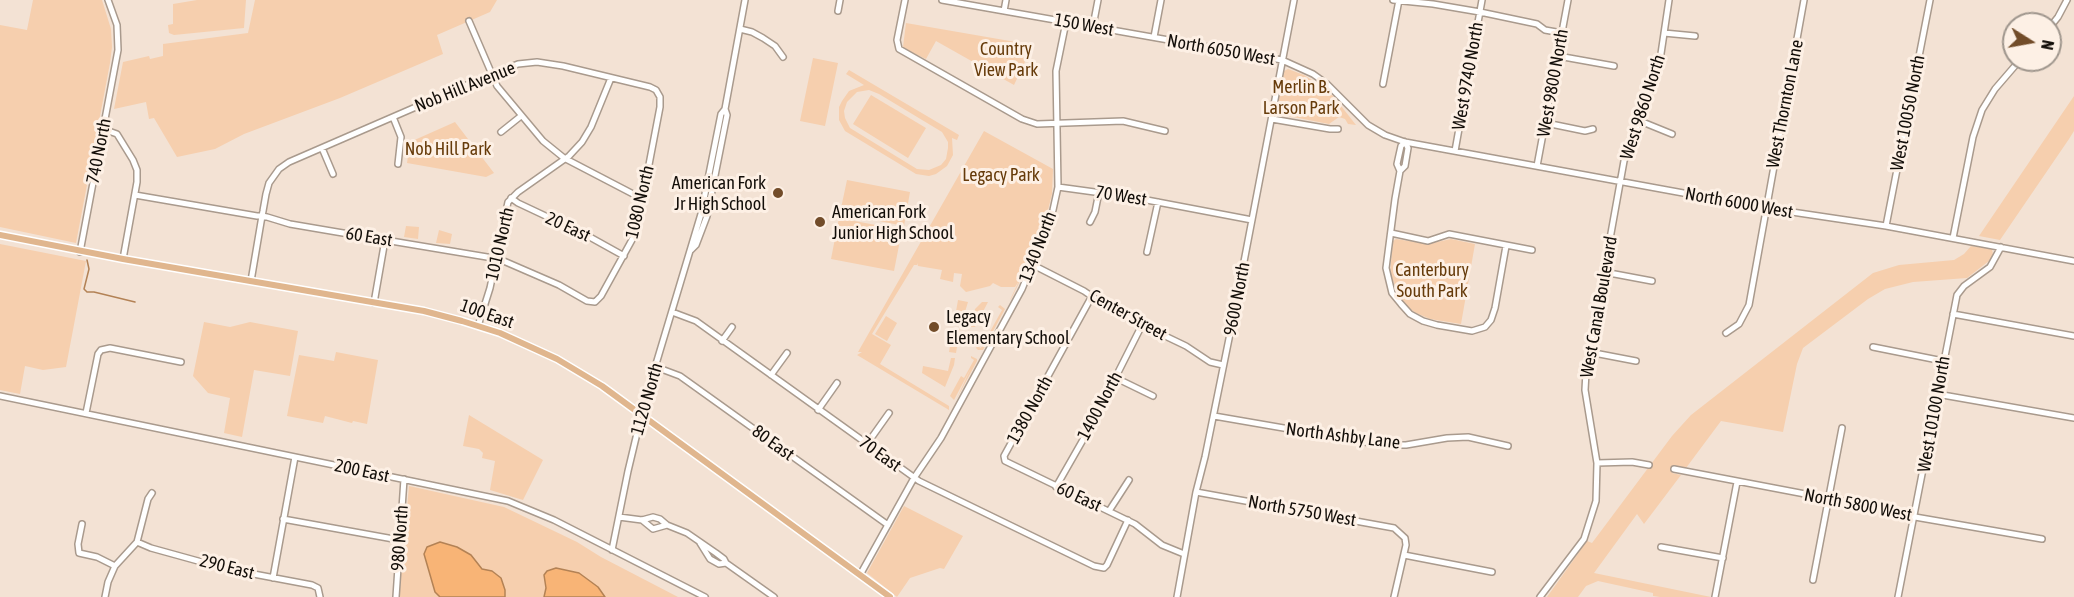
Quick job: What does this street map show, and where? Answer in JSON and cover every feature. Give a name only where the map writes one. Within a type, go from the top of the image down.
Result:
[{"type":"main road","name":"100 East","points":[[0,236],[435,314],[520,341],[557,359],[602,386],[890,597]]},
{"type":"street","name":"740 North","points":[[80,252],[118,50],[117,25],[108,0]]},
{"type":"street","name":"1120 North","points":[[612,550],[642,415],[691,250],[696,245],[706,216],[727,115],[725,109],[745,0]]},
{"type":"street","points":[[838,11],[840,0]]},
{"type":"street","points":[[905,0],[897,40],[899,49],[1022,119],[1037,124],[1123,121],[1165,131]]},
{"type":"street","name":"150 West","points":[[942,0],[1154,38]]},
{"type":"street","points":[[1004,11],[1006,0]]},
{"type":"street","points":[[1093,26],[1098,0]]},
{"type":"street","points":[[1154,38],[1161,0]]},
{"type":"street","name":"9600 North","points":[[1177,597],[1294,0]]},
{"type":"street","points":[[1383,84],[1397,0],[1480,12],[1537,24],[1545,30],[1562,33]]},
{"type":"street","name":"West 9740 North","points":[[1455,151],[1482,0]]},
{"type":"street","name":"West 9800 North","points":[[1537,166],[1568,0]]},
{"type":"street","name":"West 9860 North","points":[[1620,182],[1629,144],[1640,121],[1659,67],[1669,0]]},
{"type":"street","name":"West Thornton Lane","points":[[1726,333],[1739,324],[1749,305],[1804,0]]},
{"type":"street","name":"West 10050 North","points":[[1886,226],[1930,0]]},
{"type":"street","points":[[469,21],[500,90],[543,141],[564,158],[635,195],[643,196]]},
{"type":"street","name":"1340 North","points":[[860,575],[914,478],[941,438],[1033,265],[1053,210],[1058,187],[1057,63],[1066,22]]},
{"type":"street","points":[[740,29],[764,38],[775,46],[783,57]]},
{"type":"street","points":[[1664,33],[1695,36]]},
{"type":"street","name":"North 6050 West","points":[[1154,38],[1282,60],[1313,74],[1327,84],[1368,125],[1387,136],[1405,142]]},
{"type":"street","points":[[1558,56],[1614,66]]},
{"type":"street","name":"Nob Hill Avenue","points":[[262,216],[269,183],[279,169],[289,162],[518,64],[537,62],[555,64],[650,87],[658,93]]},
{"type":"street","points":[[1953,238],[1973,137],[1982,110],[1995,89],[2010,72]]},
{"type":"street","points":[[511,198],[564,158],[586,136],[611,78]]},
{"type":"street","name":"1080 North","points":[[595,302],[601,296],[633,238],[660,107],[661,101],[658,93]]},
{"type":"street","points":[[501,132],[521,116]]},
{"type":"street","points":[[393,117],[401,137],[398,164]]},
{"type":"street","points":[[1272,119],[1338,129]]},
{"type":"street","points":[[1640,121],[1672,134]]},
{"type":"street","points":[[1546,123],[1585,131],[1593,129]]},
{"type":"street","points":[[103,129],[117,134],[135,164],[137,176],[123,259]]},
{"type":"street","points":[[1405,142],[1401,146],[1397,164],[1400,171],[1386,268],[1392,293],[1410,314],[1423,321],[1472,331],[1485,327],[1491,321],[1506,246]]},
{"type":"street","name":"North 6000 West","points":[[1405,142],[1765,208],[1886,226],[2074,261]]},
{"type":"street","points":[[322,148],[333,174]]},
{"type":"street","name":"West Canal Boulevard","points":[[1540,597],[1584,539],[1596,501],[1598,463],[1585,390],[1589,352],[1620,182]]},
{"type":"street","name":"70 West","points":[[1058,187],[1158,202],[1252,220]]},
{"type":"street","points":[[1090,222],[1095,213],[1099,192]]},
{"type":"street","name":"60 East","points":[[135,195],[262,216],[290,224],[502,259],[559,285],[587,301],[595,302]]},
{"type":"street","name":"20 East","points":[[511,198],[624,256]]},
{"type":"street","name":"1010 North","points":[[478,326],[490,288],[506,208],[511,198]]},
{"type":"street","points":[[1147,252],[1158,202]]},
{"type":"street","points":[[251,281],[262,216]]},
{"type":"street","points":[[1391,233],[1428,241],[1449,234],[1532,250]]},
{"type":"street","points":[[374,303],[385,240]]},
{"type":"street","name":"West 10100 North","points":[[1898,597],[1957,296],[1964,286],[1990,267],[2001,247]]},
{"type":"street","name":"Center Street","points":[[1033,265],[1092,296],[1113,311],[1190,349],[1210,362],[1223,365]]},
{"type":"street","points":[[1604,272],[1652,281]]},
{"type":"street","name":"1380 North","points":[[1005,461],[1004,456],[1092,296]]},
{"type":"street","name":"70 East","points":[[672,312],[692,319],[930,488],[1095,566],[1104,568],[1110,560],[1128,520]]},
{"type":"street","points":[[1953,314],[2074,336]]},
{"type":"street","name":"1400 North","points":[[1056,487],[1092,424],[1143,325]]},
{"type":"street","points":[[722,341],[732,327]]},
{"type":"street","points":[[1873,347],[1944,361]]},
{"type":"street","points":[[86,413],[100,350],[110,348],[181,362]]},
{"type":"street","points":[[1589,352],[1636,361]]},
{"type":"street","points":[[771,375],[787,353]]},
{"type":"street","name":"80 East","points":[[656,367],[680,376],[888,525]]},
{"type":"street","points":[[1116,378],[1153,396]]},
{"type":"street","points":[[818,410],[837,383]]},
{"type":"street","points":[[1937,394],[2074,418]]},
{"type":"street","name":"200 East","points":[[0,396],[518,504],[705,597]]},
{"type":"street","points":[[867,444],[889,413]]},
{"type":"street","name":"North Ashby Lane","points":[[1214,416],[1382,445],[1407,445],[1468,437],[1508,446]]},
{"type":"street","points":[[1813,580],[1842,428]]},
{"type":"street","points":[[273,578],[294,457]]},
{"type":"street","name":"60 East","points":[[1005,461],[1128,520],[1167,548],[1184,554]]},
{"type":"street","points":[[1598,463],[1616,461],[1649,465]]},
{"type":"street","name":"North 5800 West","points":[[1674,469],[1915,517],[2042,539]]},
{"type":"street","name":"980 North","points":[[396,597],[404,479]]},
{"type":"street","points":[[1109,511],[1129,480]]},
{"type":"street","points":[[1715,597],[1737,482]]},
{"type":"street","name":"North 5750 West","points":[[1196,492],[1394,528],[1405,538],[1404,555]]},
{"type":"street","points":[[105,597],[115,566],[138,542],[148,499],[152,493]]},
{"type":"street","points":[[619,517],[642,520],[656,517],[667,525],[687,533],[774,597]]},
{"type":"street","points":[[283,519],[399,540]]},
{"type":"street","points":[[642,520],[654,529],[667,525]]},
{"type":"street","points":[[82,524],[78,544],[79,553],[97,557],[115,566]]},
{"type":"street","name":"290 East","points":[[138,542],[151,548],[237,571],[312,585],[318,588],[320,597]]},
{"type":"street","points":[[1661,547],[1722,558]]},
{"type":"street","points":[[1394,597],[1404,555],[1492,572]]},
{"type":"green space","points":[[33,0],[102,0],[111,29],[110,63],[76,243],[0,227],[0,25],[27,30]]},
{"type":"green space","points":[[197,0],[246,0],[244,28],[174,35],[169,33],[168,25],[173,24],[173,4]]},
{"type":"green space","points":[[255,0],[497,0],[490,12],[437,35],[443,54],[340,98],[244,134],[215,149],[177,157],[154,118],[149,119],[146,102],[114,109],[123,62],[149,56],[150,59],[163,56],[163,44],[248,33]]},
{"type":"green space","name":"Country View Park","points":[[906,23],[1033,45],[1014,85],[936,41],[926,59],[913,53],[903,47]]},
{"type":"green space","points":[[813,58],[838,63],[825,126],[800,121]]},
{"type":"green space","name":"Merlin B. Larson Park","points":[[1288,69],[1304,75],[1321,86],[1334,97],[1356,125],[1348,124],[1345,119],[1339,117],[1329,124],[1278,114],[1276,111],[1284,71]]},
{"type":"green space","points":[[849,70],[959,135],[957,140],[952,138],[953,155],[947,166],[929,176],[916,174],[845,131],[839,120],[839,107],[849,91],[864,85],[846,74]],"holes":[[[869,90],[942,132],[948,142],[948,148],[946,159],[941,165],[929,170],[917,169],[850,128],[844,111],[847,102],[857,92]]]},
{"type":"green space","points":[[871,95],[926,128],[908,158],[853,124]]},
{"type":"green space","points":[[2074,96],[2074,131],[2069,139],[2000,240],[1979,236]]},
{"type":"green space","name":"Nob Hill Park","points":[[455,122],[494,173],[486,177],[407,163],[410,142]]},
{"type":"green space","name":"Legacy Park","points":[[984,131],[1053,169],[1052,194],[1047,214],[1026,268],[1036,236],[1019,279],[1024,270],[1023,275],[1011,299],[1019,281],[1015,287],[1001,287],[993,283],[990,286],[966,292],[960,286],[962,274],[954,273],[953,282],[940,279],[942,270],[918,266],[917,263],[872,334],[891,345],[880,364],[949,406],[949,410],[857,355],[862,352],[858,352]]},
{"type":"green space","points":[[847,180],[910,192],[904,226],[840,213]]},
{"type":"green space","points":[[839,218],[902,230],[894,271],[831,259]]},
{"type":"green space","points":[[406,226],[419,227],[418,239],[404,237]]},
{"type":"green space","points":[[439,230],[452,234],[450,244],[436,243]]},
{"type":"green space","name":"Canterbury South Park","points":[[1396,239],[1428,244],[1451,239],[1475,244],[1461,324],[1430,319],[1407,307],[1399,296],[1390,273],[1393,241]]},
{"type":"green space","points":[[0,244],[86,261],[66,367],[43,370],[25,366],[20,394],[0,390]]},
{"type":"green space","points":[[1971,246],[1992,249],[1993,255],[1989,261],[1967,278],[1913,282],[1885,289],[1868,299],[1803,348],[1797,364],[1783,432],[1721,421],[1686,468],[1675,466],[1672,473],[1681,475],[1644,524],[1637,514],[1594,573],[1711,597],[1660,597],[1653,596],[1653,593],[1598,581],[1586,586],[1578,597],[1547,597],[1587,541],[1592,543],[1672,436],[1691,415],[1873,273],[1899,265],[1954,260]]},
{"type":"green space","points":[[958,300],[968,302],[961,325],[954,323]]},
{"type":"green space","points":[[982,302],[988,302],[975,327],[971,327],[975,309]]},
{"type":"green space","points":[[1000,305],[1005,309],[983,350],[978,350],[977,346],[981,348],[1002,310],[998,307]]},
{"type":"green space","points":[[886,316],[897,323],[887,341],[875,334]]},
{"type":"green space","points":[[204,322],[230,327],[250,322],[298,331],[290,376],[254,370],[242,437],[224,433],[230,398],[208,393],[193,376]]},
{"type":"green space","points":[[953,329],[960,329],[956,353],[949,352]]},
{"type":"green space","points":[[336,352],[378,360],[367,424],[353,421],[352,423],[325,416],[323,423],[287,416],[299,355],[334,361]]},
{"type":"green space","points":[[971,356],[977,361],[954,400],[950,396],[961,376],[964,378],[974,360]]},
{"type":"green space","points":[[951,358],[955,358],[954,365],[945,387],[922,373],[923,366],[948,371]]},
{"type":"green space","points":[[469,415],[543,460],[523,500],[490,490],[495,461],[482,458],[483,453],[479,449],[463,446]]},
{"type":"green space","points":[[409,486],[504,507],[577,542],[678,597],[399,597]]},
{"type":"green space","points":[[904,506],[963,536],[944,569],[940,568],[910,578],[897,597],[867,573]]},
{"type":"shaded area","points":[[440,542],[457,547],[471,555],[482,569],[492,571],[501,578],[505,597],[440,597],[435,592],[424,554],[427,547]]},
{"type":"shaded area","points":[[556,568],[579,573],[598,587],[605,597],[544,597],[546,588],[544,575],[547,571]]},
{"type":"waterway","points":[[87,260],[89,269],[84,289],[87,292],[135,302]]},
{"type":"place","name":"American Fork Jr High School","points":[[778,193]]},
{"type":"place","name":"American Fork Junior High School","points":[[820,222]]},
{"type":"place","name":"Legacy Elementary School","points":[[934,327]]}]
